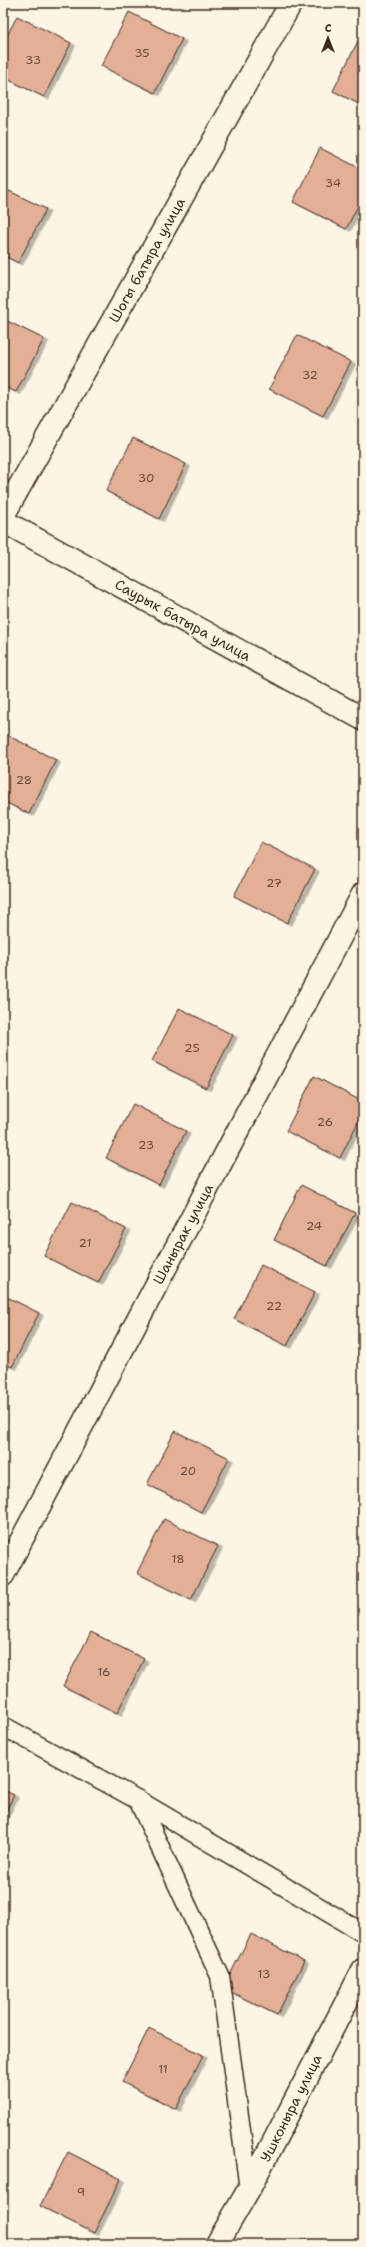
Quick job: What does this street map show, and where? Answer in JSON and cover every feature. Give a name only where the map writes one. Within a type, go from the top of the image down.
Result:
[{"type":"street","name":"Шогы батыра улица","points":[[3,516],[291,3]]},
{"type":"street","name":"Саурык батыра улица","points":[[3,521],[363,719]]},
{"type":"street","name":"Шанырак улица","points":[[3,1575],[363,894]]},
{"type":"street","name":"Ушконыра улица","points":[[217,2244],[249,2189],[363,1970]]},
{"type":"lane","points":[[3,1726],[138,1800],[363,1933]]},
{"type":"lane","points":[[138,1800],[220,1976],[249,2189]]},
{"type":"building","points":[[129,12],[182,39],[155,93],[101,66]]},
{"type":"building","points":[[17,16],[71,43],[44,97],[3,77],[3,44]]},
{"type":"building","points":[[360,37],[363,39],[363,106],[333,91]]},
{"type":"building","points":[[320,148],[363,170],[363,196],[346,229],[293,202]]},
{"type":"building","points":[[3,188],[46,209],[18,263],[3,255]]},
{"type":"building","points":[[3,319],[44,339],[16,392],[3,386]]},
{"type":"building","points":[[297,335],[351,362],[323,416],[269,389]]},
{"type":"building","points":[[133,438],[186,464],[159,519],[106,491]]},
{"type":"building","points":[[3,733],[56,760],[29,814],[3,801]]},
{"type":"building","points":[[261,842],[315,869],[287,923],[234,896]]},
{"type":"building","points":[[179,1008],[233,1035],[206,1088],[152,1061]]},
{"type":"building","points":[[314,1076],[363,1102],[363,1112],[340,1158],[286,1131]]},
{"type":"building","points":[[133,1104],[186,1131],[159,1185],[106,1158]]},
{"type":"building","points":[[301,1185],[355,1213],[327,1266],[274,1240]]},
{"type":"building","points":[[72,1202],[126,1229],[98,1283],[44,1256]]},
{"type":"building","points":[[261,1265],[315,1292],[287,1346],[234,1319]]},
{"type":"building","points":[[3,1295],[39,1313],[12,1367],[3,1363]]},
{"type":"building","points":[[175,1431],[229,1458],[201,1512],[147,1484]]},
{"type":"building","points":[[164,1519],[218,1546],[191,1600],[137,1573]]},
{"type":"building","points":[[91,1632],[144,1659],[117,1713],[63,1686]]},
{"type":"building","points":[[3,1790],[14,1795],[3,1817]]},
{"type":"building","points":[[251,1934],[304,1961],[277,2015],[223,1988]]},
{"type":"building","points":[[149,2028],[203,2055],[176,2109],[122,2082]]},
{"type":"building","points":[[68,2152],[121,2179],[94,2233],[40,2206]]},
{"type":"building","points":[[303,2238],[316,2244],[300,2244]]}]
